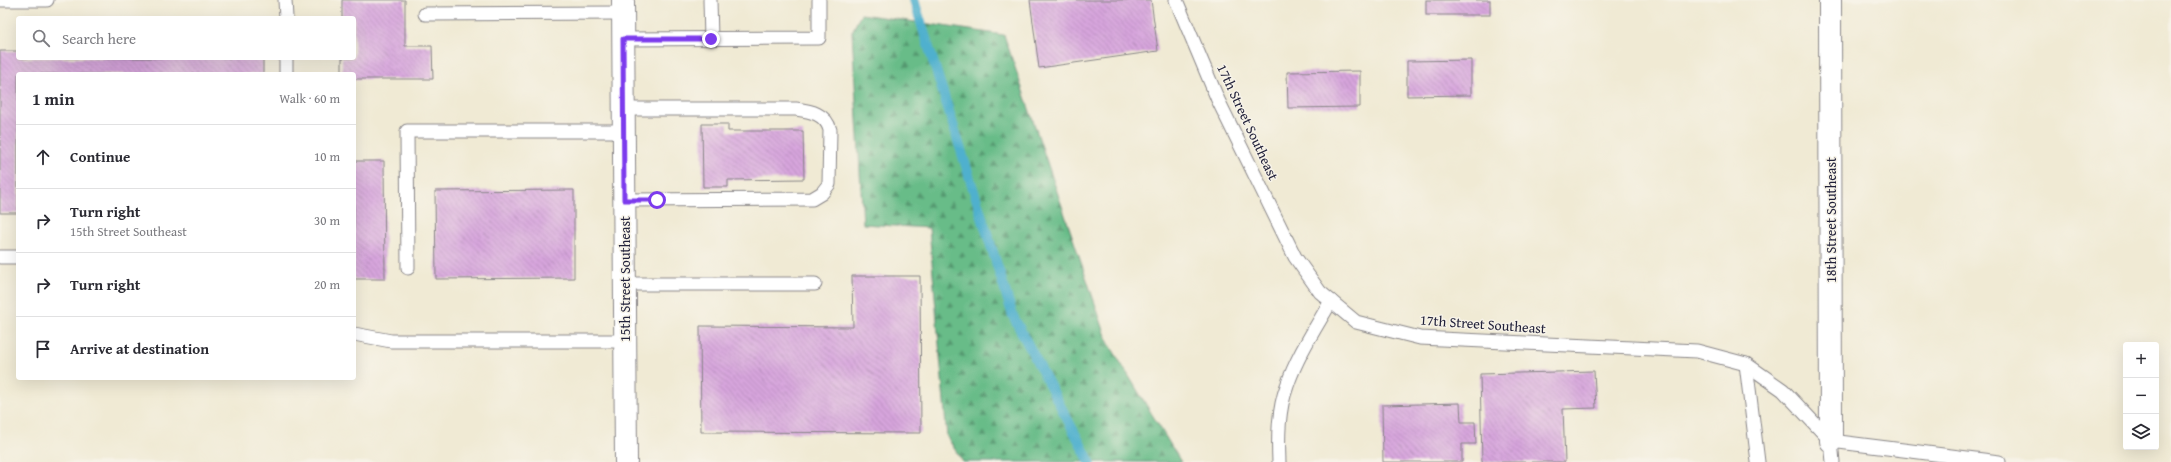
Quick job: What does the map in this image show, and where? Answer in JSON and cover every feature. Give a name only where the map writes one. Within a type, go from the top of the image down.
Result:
[{"type":"street","name":"18th Street Southeast","points":[[1830,0],[1831,441]]},
{"type":"street","name":"15th Street Southeast","points":[[623,7],[626,462]]},
{"type":"lane","points":[[0,0],[47,0]]},
{"type":"lane","points":[[286,0],[286,16]]},
{"type":"lane","points":[[710,0],[711,39]]},
{"type":"lane","points":[[623,39],[819,38],[819,0]]},
{"type":"lane","name":"17th Street Southeast","points":[[1176,0],[1218,100],[1288,243],[1320,292],[1356,322],[1420,338],[1697,351],[1746,364],[1783,390],[1831,441]]},
{"type":"lane","points":[[425,14],[623,7]]},
{"type":"lane","points":[[286,60],[286,72]]},
{"type":"lane","points":[[623,109],[796,109],[819,114],[828,122],[830,130],[829,184],[822,193],[812,199],[624,200]]},
{"type":"lane","points":[[408,268],[407,131],[623,131]]},
{"type":"lane","points":[[0,257],[16,257]]},
{"type":"lane","points":[[624,284],[815,284]]},
{"type":"lane","points":[[1279,462],[1278,429],[1287,387],[1302,352],[1331,301]]},
{"type":"lane","points":[[356,334],[391,341],[625,341]]},
{"type":"lane","points":[[1746,364],[1758,462]]},
{"type":"lane","points":[[1833,462],[1831,441],[1999,462]]},
{"type":"green space","points":[[861,14],[1004,35],[1108,342],[1181,462],[963,462],[947,437],[929,228],[863,224],[852,32]]},
{"type":"building","points":[[342,0],[405,0],[405,46],[432,46],[433,79],[356,79],[356,72],[342,72],[342,60],[356,60],[356,16],[342,16]]},
{"type":"building","points":[[1030,0],[1151,0],[1158,51],[1039,68]]},
{"type":"building","points":[[1426,0],[1490,0],[1490,15],[1426,15]]},
{"type":"building","points":[[0,51],[16,51],[16,60],[263,60],[263,72],[16,72],[16,213],[0,213]]},
{"type":"building","points":[[1471,60],[1471,95],[1407,96],[1407,61]]},
{"type":"building","points":[[1360,71],[1360,107],[1288,108],[1287,72]]},
{"type":"building","points":[[702,124],[728,124],[728,131],[803,131],[804,179],[728,180],[728,187],[703,187]]},
{"type":"building","points":[[356,161],[384,161],[385,279],[356,279]]},
{"type":"building","points":[[574,190],[574,278],[436,279],[435,191]]},
{"type":"building","points":[[852,276],[920,276],[921,433],[701,432],[700,326],[853,327]]},
{"type":"building","points":[[1594,371],[1596,408],[1563,409],[1565,462],[1482,462],[1480,374]]},
{"type":"building","points":[[1460,403],[1461,422],[1475,422],[1476,444],[1462,444],[1462,462],[1383,462],[1382,405]]},
{"type":"waterway","points":[[914,0],[1013,316],[1090,462]]},
{"type":"route","points":[[657,200],[624,200],[623,39],[711,39]]}]
